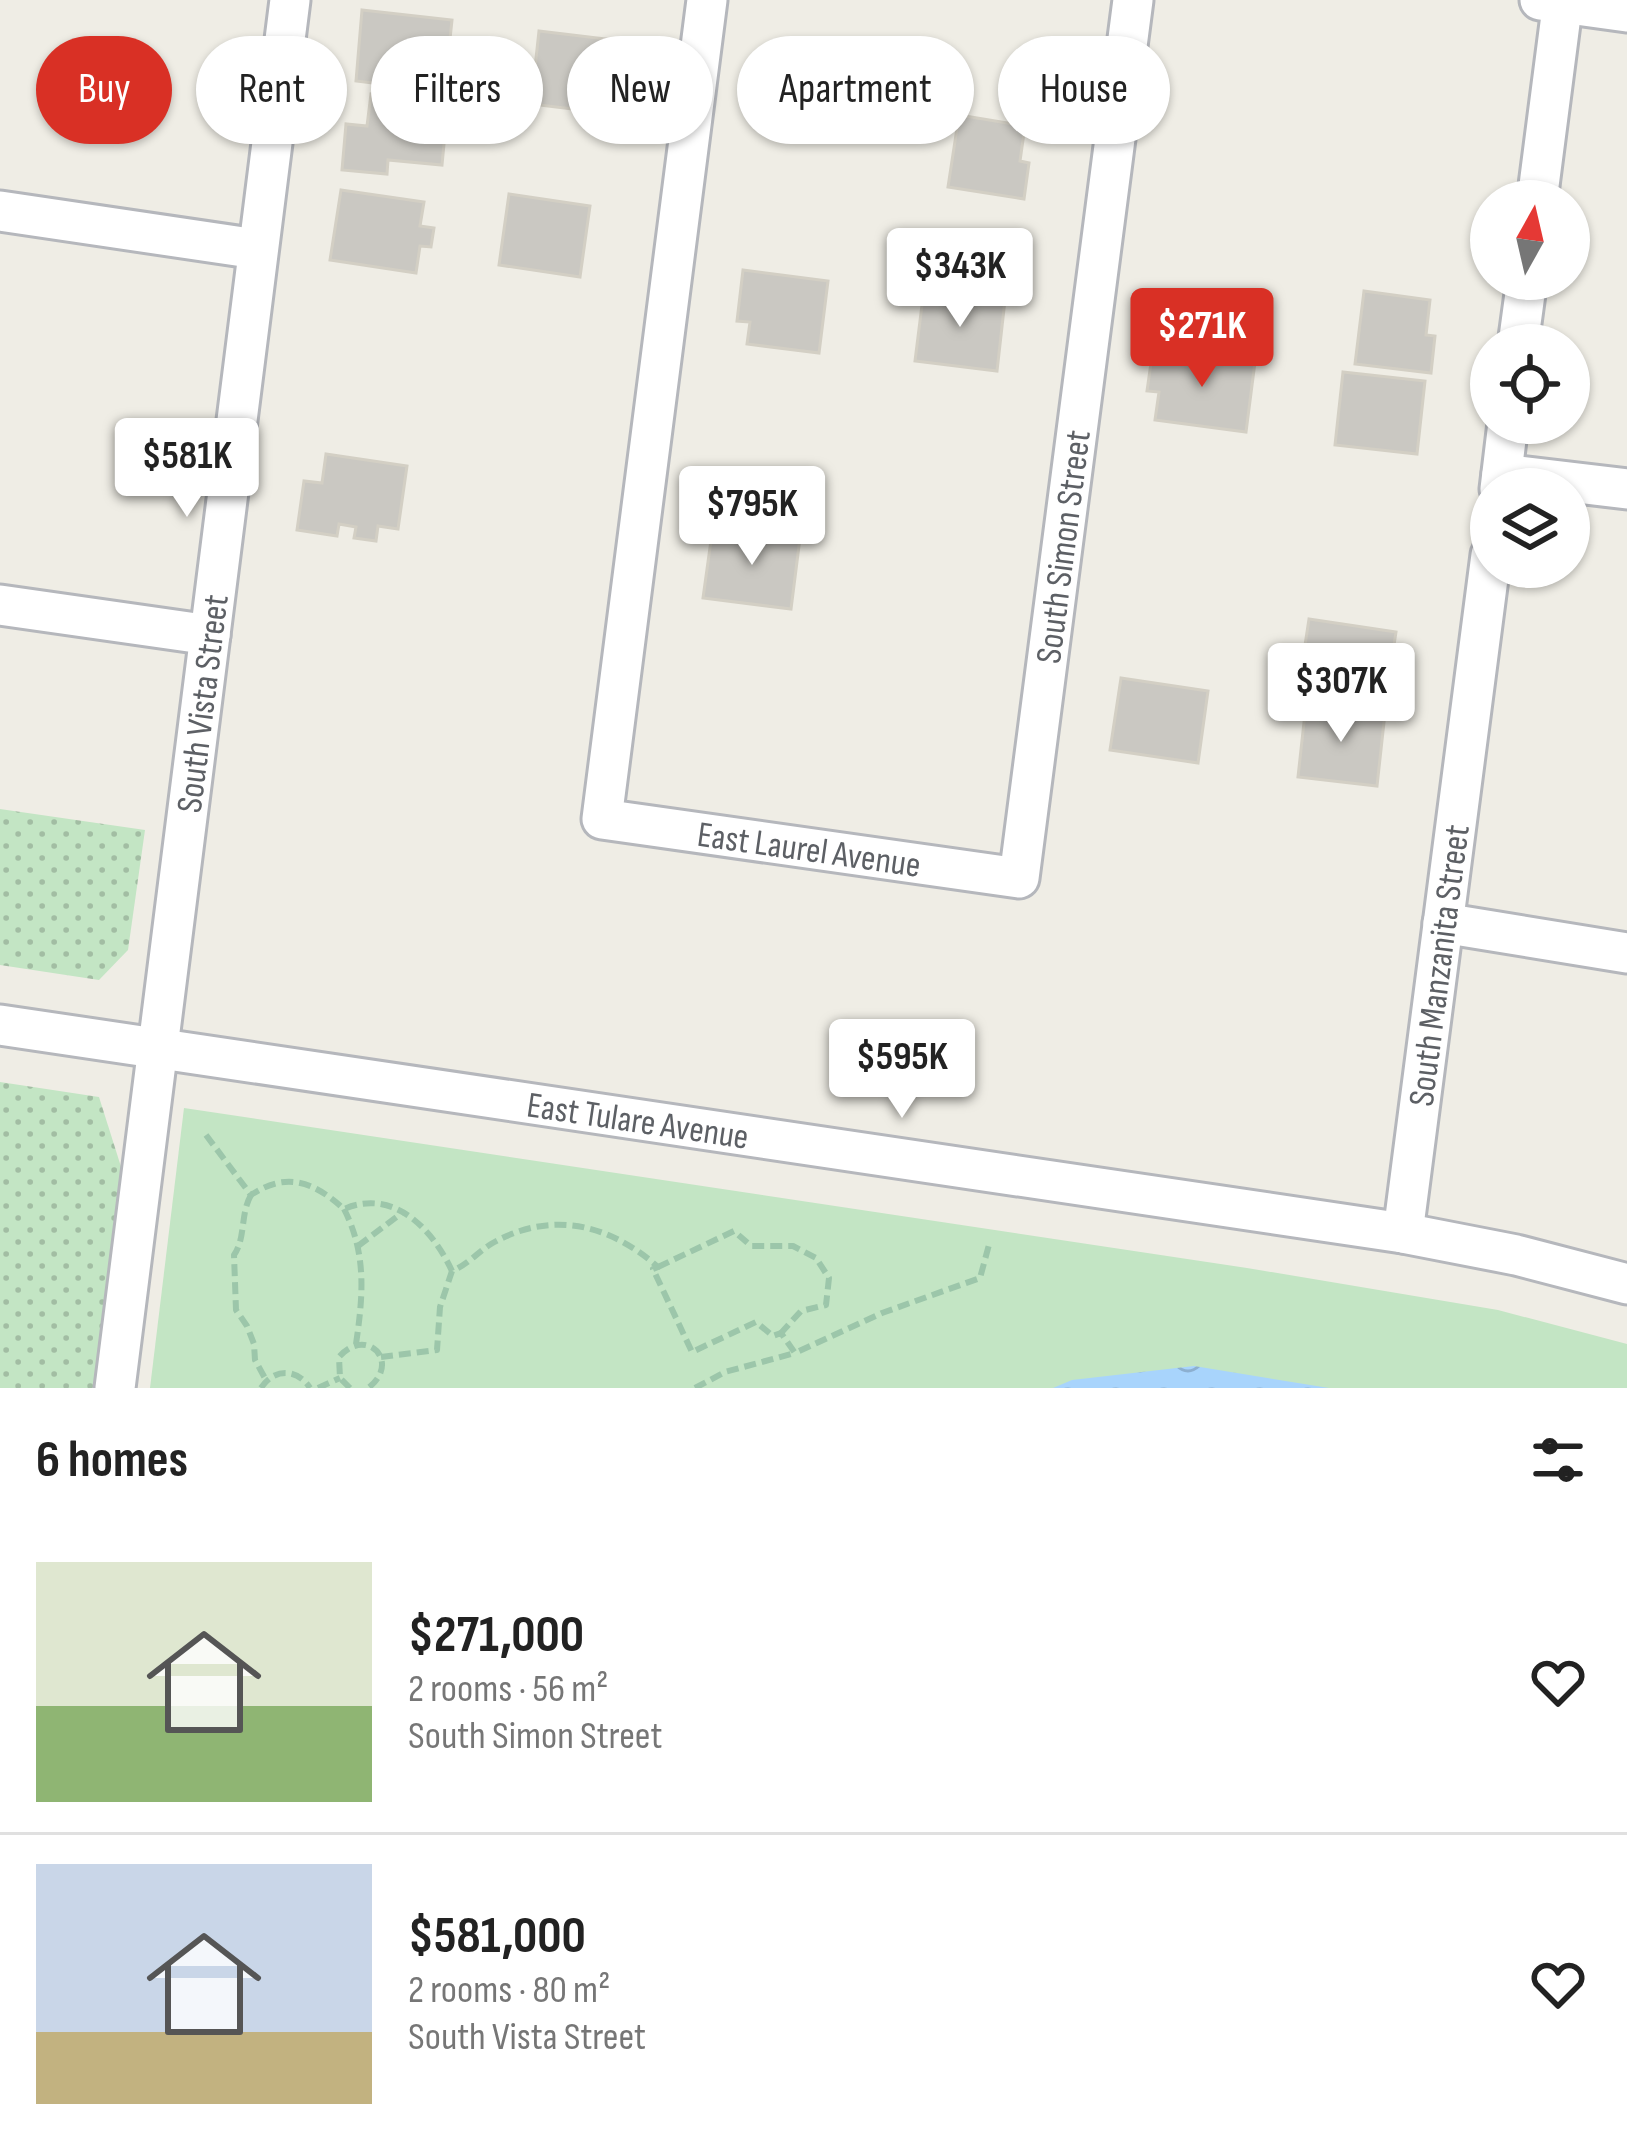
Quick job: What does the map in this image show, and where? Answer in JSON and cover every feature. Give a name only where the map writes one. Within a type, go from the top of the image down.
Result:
[{"type":"street","name":"South Vista Street","points":[[115,1388],[290,0]]},
{"type":"street","name":"East Laurel Avenue","points":[[707,0],[602,819],[1019,878]]},
{"type":"street","name":"South Simon Street","points":[[1019,878],[1133,0]]},
{"type":"street","points":[[1539,180],[1556,1],[1627,12]]},
{"type":"street","points":[[0,211],[257,249]]},
{"type":"street","points":[[1590,487],[1627,489]]},
{"type":"street","name":"South Manzanita Street","points":[[1402,1233],[1487,588]]},
{"type":"street","points":[[0,605],[211,635]]},
{"type":"street","points":[[1443,923],[1627,953]]},
{"type":"street","name":"East Tulare Avenue","points":[[0,1025],[1402,1233],[1516,1255],[1627,1284]]},
{"type":"path","points":[[206,1135],[251,1195]]},
{"type":"path","points":[[340,1378],[314,1388],[288,1372],[263,1384],[254,1344],[235,1299],[234,1255],[244,1207],[268,1183],[288,1180],[310,1186],[344,1209],[363,1277],[356,1344]]},
{"type":"path","points":[[344,1209],[373,1202],[404,1212],[434,1239],[452,1271]]},
{"type":"path","points":[[358,1246],[404,1212]]},
{"type":"path","points":[[381,1357],[437,1350],[440,1307],[452,1271],[518,1230],[549,1222],[592,1227],[619,1238],[658,1267]]},
{"type":"path","points":[[734,1231],[751,1246],[805,1250],[829,1278],[826,1305],[801,1311],[773,1336],[756,1322],[692,1352],[653,1269],[658,1267],[734,1231]]},
{"type":"path","points":[[695,1388],[725,1372],[795,1353],[882,1313],[966,1286],[984,1272],[990,1240]]},
{"type":"path","points":[[781,1333],[795,1353]]},
{"type":"path","points":[[350,1388],[340,1378],[338,1357],[356,1344],[371,1346],[381,1357],[380,1378],[368,1388]]},
{"type":"green space","points":[[0,809],[145,830],[128,950],[99,980],[0,965]]},
{"type":"green space","points":[[0,1082],[99,1097],[123,1173],[96,1388],[0,1388]]},
{"type":"green space","points":[[184,1108],[1498,1310],[1627,1344],[1627,1388],[150,1388]]},
{"type":"water","points":[[1194,1366],[1329,1388],[1053,1388],[1072,1380]]},
{"type":"building","points":[[362,10],[452,20],[450,36],[371,36],[371,83],[356,81]]},
{"type":"building","points":[[539,31],[581,36],[567,36],[567,108],[543,105],[543,36]]},
{"type":"building","points":[[371,94],[371,144],[444,144],[442,165],[388,160],[387,174],[342,170],[347,124],[367,126]]},
{"type":"building","points":[[974,118],[998,122],[998,144],[1022,144],[1020,161],[1029,163],[1024,199],[948,187],[955,144],[974,144]]},
{"type":"building","points":[[341,190],[424,202],[420,226],[434,228],[431,247],[420,246],[416,273],[330,260]]},
{"type":"building","points":[[509,194],[590,206],[580,277],[499,265]]},
{"type":"building","points":[[743,270],[828,281],[819,353],[747,344],[750,322],[737,321]]},
{"type":"building","points":[[924,289],[1005,300],[997,371],[915,361]]},
{"type":"building","points":[[1364,291],[1430,300],[1426,335],[1435,336],[1431,373],[1355,364]]},
{"type":"building","points":[[1153,349],[1255,362],[1246,432],[1155,420],[1159,392],[1147,391]]},
{"type":"building","points":[[1343,372],[1425,381],[1417,454],[1335,445]]},
{"type":"building","points":[[326,454],[407,466],[398,529],[378,526],[376,541],[354,538],[356,527],[339,524],[337,536],[297,530],[304,481],[322,483]]},
{"type":"building","points":[[713,526],[800,538],[791,609],[703,598]]},
{"type":"building","points":[[1309,619],[1396,632],[1385,704],[1298,691]]},
{"type":"building","points":[[1121,678],[1208,691],[1198,763],[1110,750]]},
{"type":"building","points":[[1306,704],[1385,713],[1377,786],[1298,777]]}]
